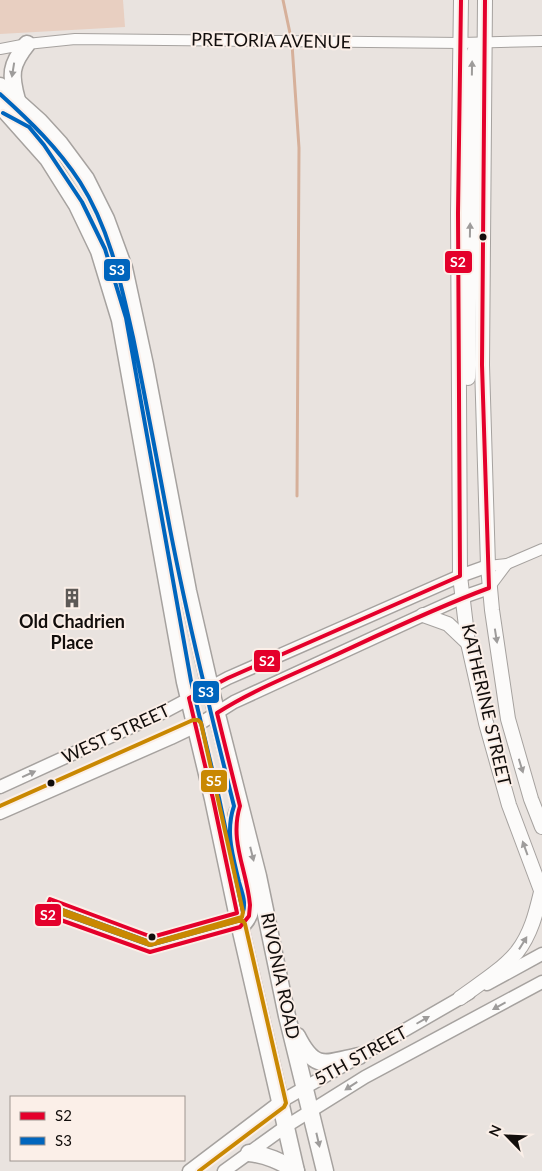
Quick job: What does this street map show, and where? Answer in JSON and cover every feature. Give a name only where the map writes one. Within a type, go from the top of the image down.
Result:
[{"type":"main road","name":"KATHERINE STREET","points":[[461,0],[458,213],[460,576],[468,642],[486,723],[509,805],[542,893]]},
{"type":"main road","points":[[461,42],[470,12],[471,0]]},
{"type":"main road","name":"KATHERINE STREET","points":[[485,0],[482,365],[489,588],[508,719],[526,781],[542,826]]},
{"type":"main road","points":[[460,576],[465,556],[467,515],[472,57],[474,52],[486,42]]},
{"type":"main road","points":[[17,100],[12,71],[17,58],[27,44]]},
{"type":"main road","name":"RIVONIA ROAD","points":[[0,86],[39,121],[60,144],[86,179],[106,219],[121,260],[145,365],[188,591],[210,687],[258,876],[287,1016],[325,1171]]},
{"type":"main road","name":"RIVONIA ROAD","points":[[0,105],[48,159],[77,205],[88,225],[107,274],[120,320],[185,682],[296,1171]]},
{"type":"main road","points":[[0,118],[24,131]]},
{"type":"main road","points":[[423,615],[448,624],[468,642]]},
{"type":"main road","points":[[240,806],[235,819],[235,832],[250,910],[247,920],[240,928]]},
{"type":"main road","points":[[460,998],[517,952],[528,934],[542,893]]},
{"type":"main road","points":[[287,1016],[306,1052],[318,1062],[338,1062],[359,1056]]},
{"type":"main road","points":[[249,1153],[265,1155],[296,1171]]},
{"type":"street","name":"PRETORIA AVENUE","points":[[0,49],[75,39],[542,41]]},
{"type":"street","name":"WEST STREET","points":[[0,787],[164,712],[210,687],[460,576],[488,566],[507,564],[542,549]]},
{"type":"street","name":"WEST STREET","points":[[0,813],[196,726],[234,702],[423,615],[463,597],[489,588],[507,564]]},
{"type":"street","name":"5TH STREET","points":[[188,1171],[280,1102],[460,998],[542,954]]},
{"type":"street","name":"5TH STREET","points":[[224,1171],[285,1127],[374,1072],[542,982]]},
{"type":"shaded area","points":[[0,0],[123,0],[125,27],[0,34]]},
{"type":"waterway","points":[[283,0],[291,38]]},
{"type":"waterway","points":[[292,44],[299,148],[297,496]]},
{"type":"transit line","name":"S2","points":[[461,0],[458,213],[460,576],[228,678],[189,698],[237,913],[152,937],[50,899],[44,914],[150,952],[240,927],[249,916],[250,905],[236,831],[240,806],[217,713],[273,683],[429,612],[489,588],[482,365],[485,0]]},
{"type":"transit line","name":"S3","points":[[0,94],[43,135],[80,182],[99,219],[113,257],[133,337],[184,599],[234,806],[231,816],[230,835],[232,853],[243,897],[243,912],[219,798],[191,681],[126,318],[105,249],[82,202],[44,145],[29,127],[3,113]]},
{"type":"transit line","name":"S5","points":[[0,806],[193,720],[198,720],[201,723],[243,912],[242,917],[152,943],[54,907],[52,910],[150,945],[238,921],[243,921],[245,924],[286,1103],[284,1107],[199,1171]]},
{"type":"transit line","name":"S3","points":[[54,907],[152,943],[239,919],[150,945],[52,910],[54,907]]},
{"type":"place","name":"Old Chadrien Place","points":[[72,598]]}]
